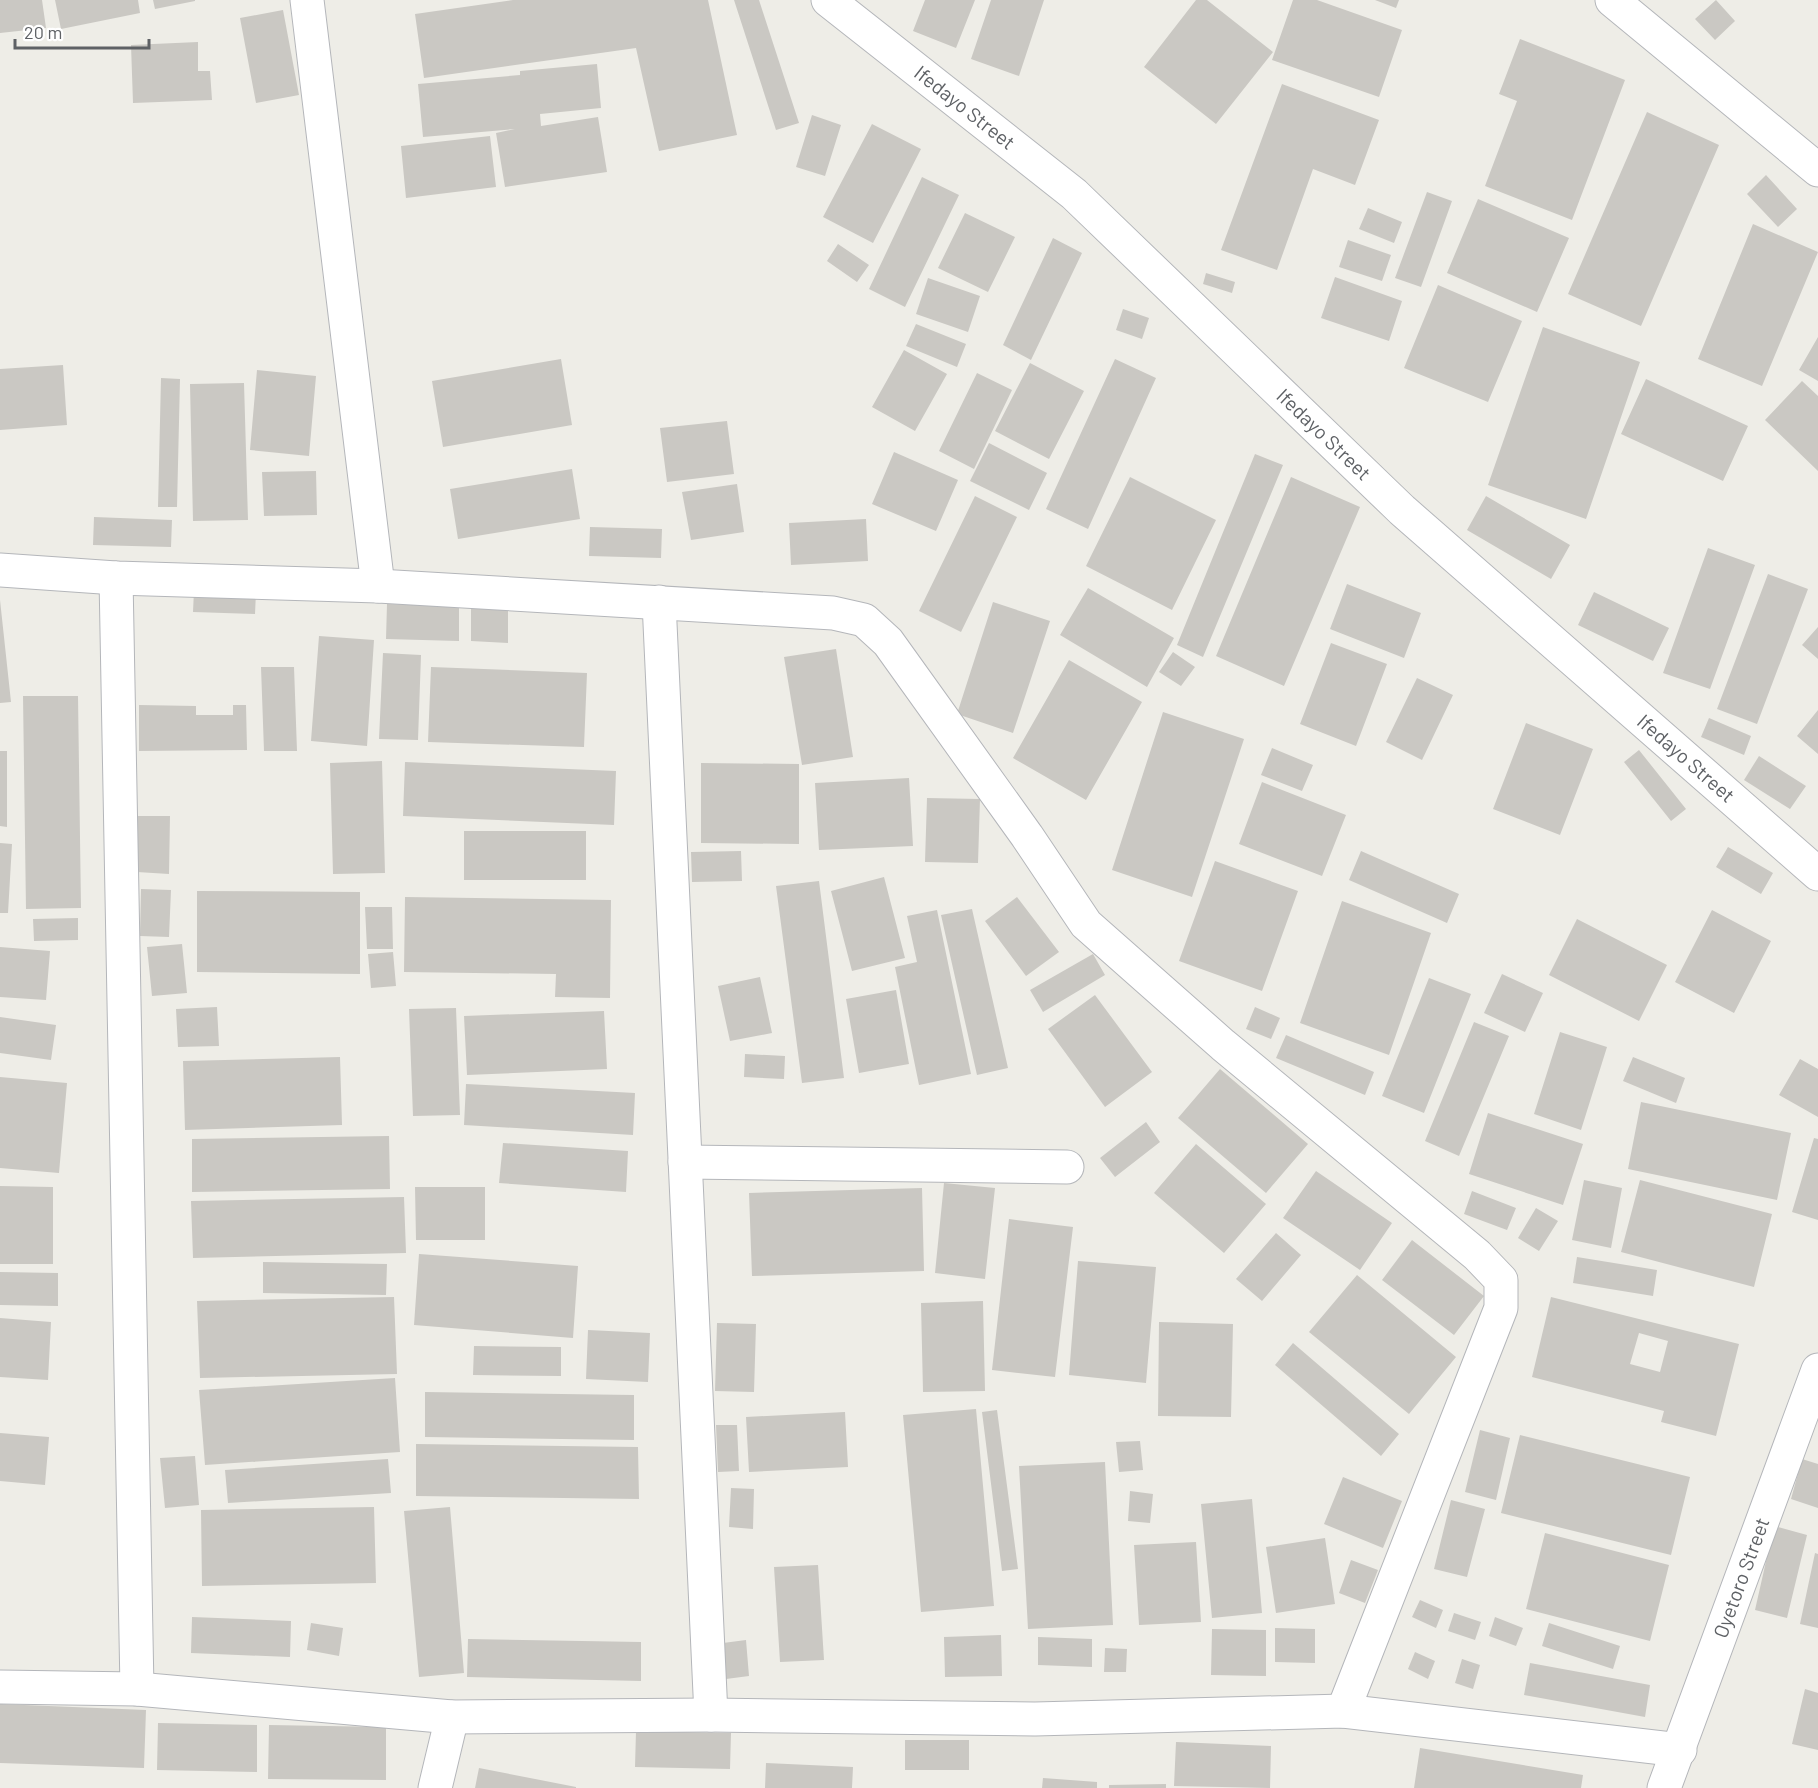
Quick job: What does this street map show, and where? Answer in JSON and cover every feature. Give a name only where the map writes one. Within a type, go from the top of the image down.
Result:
[{"type":"street","points":[[307,0],[378,586]]},
{"type":"street","name":"Ifedayo Street","points":[[828,0],[1074,194],[1402,510],[1818,874]]},
{"type":"street","points":[[1612,0],[1818,170]]},
{"type":"street","points":[[0,570],[116,578],[378,586],[659,602],[833,613],[864,620],[888,642],[1086,924],[1223,1045],[1477,1256],[1501,1280],[1502,1308],[1343,1711]]},
{"type":"street","points":[[116,578],[137,1689]]},
{"type":"street","points":[[659,602],[711,1715]]},
{"type":"street","points":[[685,1162],[1067,1167]]},
{"type":"street","name":"Oyetoro Street","points":[[1664,1788],[1680,1750],[1818,1370]]},
{"type":"street","points":[[0,1688],[137,1689],[452,1717],[711,1715],[1035,1719],[1343,1711],[1680,1750]]},
{"type":"street","points":[[435,1788],[452,1717]]},
{"type":"building","points":[[0,0],[42,0],[46,28],[0,33]]},
{"type":"building","points":[[55,0],[138,0],[140,13],[61,29]]},
{"type":"building","points":[[153,0],[195,0],[195,1],[155,9]]},
{"type":"building","points":[[513,0],[708,0],[737,135],[659,151],[636,48],[424,78],[415,14]]},
{"type":"building","points":[[734,0],[759,0],[799,123],[776,130]]},
{"type":"building","points":[[925,0],[975,0],[956,48],[913,31]]},
{"type":"building","points":[[991,0],[1044,0],[1019,76],[971,59]]},
{"type":"building","points":[[1196,0],[1207,0],[1273,52],[1216,124],[1144,67]]},
{"type":"building","points":[[1293,0],[1317,0],[1402,30],[1379,97],[1272,60]]},
{"type":"building","points":[[1375,0],[1399,0],[1396,8]]},
{"type":"building","points":[[1716,0],[1735,21],[1715,40],[1695,19]]},
{"type":"building","points":[[283,10],[299,95],[256,103],[240,18]]},
{"type":"building","points":[[1520,39],[1625,80],[1572,220],[1485,186],[1517,101],[1499,94]]},
{"type":"building","points":[[198,42],[198,71],[210,71],[212,100],[133,103],[131,45]]},
{"type":"building","points":[[597,64],[601,108],[540,114],[541,126],[598,117],[607,172],[505,187],[496,133],[515,129],[423,137],[418,84],[520,75],[520,71]]},
{"type":"building","points":[[1282,84],[1379,120],[1355,185],[1313,169],[1277,270],[1221,250]]},
{"type":"building","points":[[1647,112],[1719,145],[1641,326],[1568,294]]},
{"type":"building","points":[[812,115],[841,125],[825,176],[796,167]]},
{"type":"building","points":[[872,124],[921,149],[873,243],[823,217]]},
{"type":"building","points":[[490,136],[496,187],[406,198],[401,146]]},
{"type":"building","points":[[1766,175],[1797,209],[1778,227],[1747,194]]},
{"type":"building","points":[[922,177],[959,195],[905,307],[869,289]]},
{"type":"building","points":[[1427,192],[1452,201],[1421,287],[1395,278]]},
{"type":"building","points":[[1478,199],[1569,238],[1537,312],[1447,273]]},
{"type":"building","points":[[1368,208],[1402,222],[1394,243],[1359,229]]},
{"type":"building","points":[[965,213],[1015,237],[988,292],[938,268]]},
{"type":"building","points":[[1753,224],[1818,252],[1762,386],[1698,359]]},
{"type":"building","points":[[1053,238],[1082,253],[1031,360],[1003,345]]},
{"type":"building","points":[[1348,240],[1391,255],[1382,281],[1339,267]]},
{"type":"building","points":[[838,244],[869,265],[857,282],[827,261]]},
{"type":"building","points":[[1206,273],[1235,282],[1232,293],[1203,284]]},
{"type":"building","points":[[1335,277],[1402,301],[1389,341],[1321,318]]},
{"type":"building","points":[[928,278],[980,296],[968,332],[916,314]]},
{"type":"building","points":[[1438,285],[1522,321],[1488,402],[1404,368]]},
{"type":"building","points":[[1123,309],[1149,318],[1142,339],[1116,330]]},
{"type":"building","points":[[916,324],[966,344],[957,367],[906,346]]},
{"type":"building","points":[[1543,327],[1640,362],[1586,519],[1488,485]]},
{"type":"building","points":[[1818,337],[1818,381],[1799,370]]},
{"type":"building","points":[[904,350],[947,374],[915,431],[872,407]]},
{"type":"building","points":[[561,359],[572,425],[443,447],[432,381]]},
{"type":"building","points":[[1115,359],[1156,378],[1088,529],[1046,509]]},
{"type":"building","points":[[1030,363],[1084,391],[1049,459],[995,431]]},
{"type":"building","points":[[63,365],[67,425],[0,430],[0,369]]},
{"type":"building","points":[[257,370],[316,376],[309,456],[250,450]]},
{"type":"building","points":[[977,373],[1012,390],[974,469],[939,451]]},
{"type":"building","points":[[161,378],[180,379],[177,507],[158,507]]},
{"type":"building","points":[[1646,379],[1748,426],[1723,481],[1621,434]]},
{"type":"building","points":[[1802,381],[1818,396],[1818,471],[1765,420]]},
{"type":"building","points":[[244,383],[248,520],[193,521],[190,384]]},
{"type":"building","points":[[727,421],[734,474],[667,482],[660,428]]},
{"type":"building","points":[[989,443],[1047,473],[1029,510],[970,481]]},
{"type":"building","points":[[894,452],[958,480],[936,531],[872,504]]},
{"type":"building","points":[[1255,454],[1283,465],[1203,657],[1177,645]]},
{"type":"building","points":[[572,469],[580,519],[458,539],[450,489]]},
{"type":"building","points":[[316,471],[317,515],[264,516],[262,472]]},
{"type":"building","points":[[1130,477],[1216,520],[1172,610],[1086,566]]},
{"type":"building","points":[[1291,477],[1360,507],[1284,686],[1216,656]]},
{"type":"building","points":[[737,484],[744,532],[691,540],[682,492]]},
{"type":"building","points":[[975,496],[1017,517],[961,632],[919,611]]},
{"type":"building","points":[[1486,496],[1570,545],[1551,579],[1467,530]]},
{"type":"building","points":[[94,517],[172,520],[171,547],[93,545]]},
{"type":"building","points":[[866,519],[868,561],[791,565],[789,523]]},
{"type":"building","points":[[590,527],[662,529],[661,558],[589,556]]},
{"type":"building","points":[[1708,548],[1755,565],[1710,689],[1663,673]]},
{"type":"building","points":[[1768,574],[1808,589],[1757,724],[1717,709]]},
{"type":"building","points":[[1347,584],[1421,613],[1404,658],[1330,629]]},
{"type":"building","points":[[1088,588],[1174,638],[1147,687],[1060,635]]},
{"type":"building","points":[[194,590],[256,592],[255,614],[193,612]]},
{"type":"building","points":[[1594,592],[1669,628],[1653,661],[1578,625]]},
{"type":"building","points":[[0,600],[11,702],[0,703]]},
{"type":"building","points":[[993,602],[1050,621],[1013,733],[957,714]]},
{"type":"building","points":[[387,604],[459,606],[459,641],[386,639]]},
{"type":"building","points":[[471,608],[508,609],[508,643],[471,641]]},
{"type":"building","points":[[1818,627],[1818,659],[1802,645]]},
{"type":"building","points":[[319,636],[374,640],[367,746],[311,741]]},
{"type":"building","points":[[1331,643],[1387,664],[1356,746],[1300,724]]},
{"type":"building","points":[[836,649],[853,757],[802,765],[784,657]]},
{"type":"building","points":[[1173,652],[1195,667],[1181,686],[1159,672]]},
{"type":"building","points":[[383,653],[421,655],[418,740],[379,739]]},
{"type":"building","points":[[1069,660],[1142,702],[1086,800],[1013,758]]},
{"type":"building","points":[[261,667],[294,667],[297,751],[264,751]]},
{"type":"building","points":[[431,667],[587,673],[584,747],[428,742]]},
{"type":"building","points":[[1417,678],[1453,695],[1422,760],[1386,742]]},
{"type":"building","points":[[23,696],[78,696],[81,908],[26,909]]},
{"type":"building","points":[[139,705],[196,706],[196,715],[233,715],[233,705],[246,705],[247,750],[139,751]]},
{"type":"building","points":[[1818,710],[1818,754],[1797,736]]},
{"type":"building","points":[[1163,712],[1244,739],[1192,897],[1112,870]]},
{"type":"building","points":[[1709,718],[1751,736],[1744,755],[1701,737]]},
{"type":"building","points":[[1526,723],[1593,749],[1560,835],[1493,809]]},
{"type":"building","points":[[1272,748],[1313,765],[1302,791],[1261,775]]},
{"type":"building","points":[[1639,750],[1686,809],[1671,821],[1624,762]]},
{"type":"building","points":[[0,751],[7,751],[7,827],[0,826]]},
{"type":"building","points":[[1759,756],[1806,786],[1790,809],[1744,780]]},
{"type":"building","points":[[382,761],[385,873],[333,874],[330,763]]},
{"type":"building","points":[[405,762],[616,771],[614,825],[403,816]]},
{"type":"building","points":[[701,763],[799,764],[799,844],[701,843]]},
{"type":"building","points":[[909,778],[913,846],[819,850],[815,783]]},
{"type":"building","points":[[1262,782],[1346,815],[1322,876],[1239,844]]},
{"type":"building","points":[[927,798],[980,799],[978,863],[925,862]]},
{"type":"building","points":[[138,816],[170,816],[169,874],[137,872]]},
{"type":"building","points":[[464,831],[586,831],[586,880],[464,880]]},
{"type":"building","points":[[0,843],[12,844],[8,913],[0,913]]},
{"type":"building","points":[[1728,847],[1773,873],[1761,894],[1716,867]]},
{"type":"building","points":[[741,851],[742,881],[692,882],[691,852]]},
{"type":"building","points":[[1361,851],[1459,894],[1447,923],[1349,880]]},
{"type":"building","points":[[1215,861],[1298,891],[1262,991],[1179,961]]},
{"type":"building","points":[[884,877],[905,958],[852,971],[831,891]]},
{"type":"building","points":[[819,881],[844,1078],[802,1083],[776,886]]},
{"type":"building","points":[[141,889],[171,890],[169,937],[140,936]]},
{"type":"building","points":[[197,891],[360,892],[360,974],[197,972]]},
{"type":"building","points":[[405,897],[611,900],[610,998],[555,997],[556,974],[404,972]]},
{"type":"building","points":[[1017,897],[1059,952],[1026,976],[985,921]]},
{"type":"building","points":[[1342,901],[1431,933],[1389,1055],[1300,1023]]},
{"type":"building","points":[[365,907],[392,907],[393,949],[367,949]]},
{"type":"building","points":[[972,909],[1008,1068],[977,1075],[941,915]]},
{"type":"building","points":[[937,910],[971,1074],[919,1085],[895,967],[917,962],[907,916]]},
{"type":"building","points":[[1712,910],[1771,941],[1734,1013],[1675,982]]},
{"type":"building","points":[[78,918],[78,940],[34,941],[33,919]]},
{"type":"building","points":[[1577,919],[1667,965],[1639,1021],[1549,975]]},
{"type":"building","points":[[182,944],[187,993],[152,996],[147,947]]},
{"type":"building","points":[[0,947],[50,951],[46,1000],[0,997]]},
{"type":"building","points":[[393,952],[396,986],[371,988],[368,954]]},
{"type":"building","points":[[1093,954],[1105,975],[1043,1012],[1030,990]]},
{"type":"building","points":[[1502,974],[1543,993],[1525,1032],[1484,1013]]},
{"type":"building","points":[[760,977],[772,1033],[730,1041],[718,986]]},
{"type":"building","points":[[1429,978],[1471,994],[1424,1113],[1382,1096]]},
{"type":"building","points":[[896,990],[909,1064],[859,1073],[846,999]]},
{"type":"building","points":[[1095,995],[1152,1072],[1105,1107],[1048,1029]]},
{"type":"building","points":[[217,1007],[219,1046],[178,1047],[176,1009]]},
{"type":"building","points":[[1255,1007],[1280,1018],[1271,1039],[1246,1029]]},
{"type":"building","points":[[456,1008],[460,1115],[413,1116],[409,1009]]},
{"type":"building","points":[[604,1011],[607,1069],[467,1075],[464,1016]]},
{"type":"building","points":[[0,1017],[56,1025],[51,1060],[0,1053]]},
{"type":"building","points":[[1474,1022],[1509,1036],[1459,1156],[1425,1141]]},
{"type":"building","points":[[1560,1032],[1607,1047],[1581,1130],[1534,1114]]},
{"type":"building","points":[[1286,1035],[1374,1072],[1365,1095],[1276,1058]]},
{"type":"building","points":[[745,1054],[785,1056],[784,1079],[744,1077]]},
{"type":"building","points":[[340,1057],[342,1125],[185,1130],[183,1061]]},
{"type":"building","points":[[1633,1057],[1685,1078],[1676,1103],[1623,1081]]},
{"type":"building","points":[[1800,1059],[1818,1069],[1818,1117],[1779,1095]]},
{"type":"building","points":[[1220,1069],[1308,1144],[1266,1193],[1178,1118]]},
{"type":"building","points":[[0,1077],[67,1083],[59,1173],[0,1168]]},
{"type":"building","points":[[466,1084],[635,1093],[633,1135],[464,1125]]},
{"type":"building","points":[[1641,1102],[1791,1133],[1777,1200],[1628,1169]]},
{"type":"building","points":[[1488,1113],[1583,1144],[1563,1205],[1469,1174]]},
{"type":"building","points":[[1146,1122],[1160,1142],[1115,1177],[1100,1158]]},
{"type":"building","points":[[389,1136],[390,1189],[192,1192],[192,1139]]},
{"type":"building","points":[[1814,1138],[1818,1139],[1818,1220],[1792,1212]]},
{"type":"building","points":[[503,1143],[628,1151],[626,1192],[499,1183]]},
{"type":"building","points":[[1196,1144],[1266,1204],[1224,1253],[1154,1193]]},
{"type":"building","points":[[1316,1171],[1392,1223],[1360,1270],[1283,1218]]},
{"type":"building","points":[[1584,1180],[1622,1188],[1611,1248],[1572,1240]]},
{"type":"building","points":[[1640,1180],[1772,1214],[1754,1287],[1621,1252]]},
{"type":"building","points":[[944,1183],[995,1188],[985,1279],[935,1273]]},
{"type":"building","points":[[0,1186],[53,1187],[53,1264],[0,1264]]},
{"type":"building","points":[[415,1187],[485,1187],[485,1240],[416,1240]]},
{"type":"building","points":[[922,1188],[924,1271],[752,1276],[749,1193]]},
{"type":"building","points":[[1472,1191],[1516,1208],[1507,1230],[1464,1214]]},
{"type":"building","points":[[404,1197],[406,1253],[193,1258],[191,1201]]},
{"type":"building","points":[[1536,1208],[1558,1221],[1539,1251],[1518,1238]]},
{"type":"building","points":[[1009,1219],[1073,1227],[1055,1377],[992,1370]]},
{"type":"building","points":[[1276,1233],[1301,1255],[1262,1301],[1236,1279]]},
{"type":"building","points":[[1412,1240],[1484,1296],[1454,1335],[1382,1280]]},
{"type":"building","points":[[419,1254],[578,1266],[573,1338],[414,1325]]},
{"type":"building","points":[[1577,1257],[1657,1270],[1653,1296],[1573,1283]]},
{"type":"building","points":[[1078,1261],[1156,1267],[1146,1383],[1069,1375]]},
{"type":"building","points":[[263,1262],[387,1264],[386,1295],[263,1293]]},
{"type":"building","points":[[0,1272],[58,1273],[58,1306],[0,1305]]},
{"type":"building","points":[[1357,1275],[1456,1357],[1409,1414],[1309,1332]]},
{"type":"building","points":[[394,1297],[397,1374],[200,1378],[197,1301]]},
{"type":"building","points":[[1551,1297],[1739,1344],[1716,1436],[1661,1422],[1664,1411],[1532,1377]],"holes":[[[1639,1333],[1668,1341],[1660,1372],[1630,1364]]]},
{"type":"building","points":[[983,1301],[985,1391],[923,1392],[921,1303]]},
{"type":"building","points":[[0,1318],[51,1322],[48,1380],[0,1377]]},
{"type":"building","points":[[1159,1322],[1233,1324],[1231,1417],[1158,1416]]},
{"type":"building","points":[[717,1323],[756,1324],[754,1392],[715,1391]]},
{"type":"building","points":[[588,1330],[650,1333],[648,1382],[586,1379]]},
{"type":"building","points":[[1293,1343],[1399,1434],[1381,1456],[1275,1365]]},
{"type":"building","points":[[474,1346],[561,1347],[561,1376],[473,1375]]},
{"type":"building","points":[[395,1378],[400,1452],[205,1465],[199,1390]]},
{"type":"building","points":[[425,1392],[634,1395],[634,1440],[425,1437]]},
{"type":"building","points":[[976,1409],[994,1606],[921,1612],[903,1415]]},
{"type":"building","points":[[997,1410],[1018,1569],[1002,1571],[982,1412]]},
{"type":"building","points":[[845,1412],[848,1467],[749,1472],[746,1417]]},
{"type":"building","points":[[716,1425],[737,1425],[739,1471],[718,1472]]},
{"type":"building","points":[[1480,1430],[1510,1438],[1496,1500],[1465,1492]]},
{"type":"building","points":[[0,1433],[49,1437],[45,1485],[0,1481]]},
{"type":"building","points":[[1520,1435],[1690,1477],[1671,1555],[1501,1513]]},
{"type":"building","points":[[1140,1441],[1143,1470],[1119,1472],[1116,1442]]},
{"type":"building","points":[[416,1444],[638,1447],[639,1499],[416,1496]]},
{"type":"building","points":[[195,1456],[199,1505],[165,1508],[160,1458]]},
{"type":"building","points":[[388,1459],[391,1493],[228,1503],[225,1470]]},
{"type":"building","points":[[1802,1459],[1818,1464],[1818,1508],[1791,1499]]},
{"type":"building","points":[[1105,1462],[1113,1625],[1028,1629],[1019,1466]]},
{"type":"building","points":[[1343,1477],[1402,1501],[1383,1548],[1324,1524]]},
{"type":"building","points":[[731,1488],[754,1489],[753,1529],[729,1527]]},
{"type":"building","points":[[1130,1491],[1153,1494],[1150,1523],[1128,1521]]},
{"type":"building","points":[[1252,1499],[1262,1613],[1212,1618],[1201,1504]]},
{"type":"building","points":[[1451,1500],[1485,1509],[1467,1577],[1434,1569]]},
{"type":"building","points":[[374,1507],[376,1583],[202,1586],[201,1510]]},
{"type":"building","points":[[450,1507],[464,1673],[419,1677],[404,1511]]},
{"type":"building","points":[[1774,1526],[1807,1535],[1787,1618],[1755,1610]]},
{"type":"building","points":[[1545,1533],[1669,1565],[1650,1641],[1526,1609]]},
{"type":"building","points":[[1325,1538],[1335,1604],[1276,1613],[1266,1547]]},
{"type":"building","points":[[1196,1542],[1201,1622],[1139,1625],[1134,1545]]},
{"type":"building","points":[[1815,1553],[1818,1554],[1818,1628],[1800,1624]]},
{"type":"building","points":[[1351,1560],[1378,1570],[1365,1603],[1339,1593]]},
{"type":"building","points":[[818,1565],[824,1660],[780,1662],[774,1567]]},
{"type":"building","points":[[1420,1600],[1443,1610],[1436,1628],[1412,1617]]},
{"type":"building","points":[[1454,1613],[1481,1622],[1475,1640],[1448,1631]]},
{"type":"building","points":[[192,1617],[291,1621],[290,1657],[191,1653]]},
{"type":"building","points":[[1495,1617],[1523,1628],[1516,1646],[1489,1636]]},
{"type":"building","points":[[311,1623],[343,1628],[339,1656],[307,1650]]},
{"type":"building","points":[[1549,1623],[1620,1646],[1613,1669],[1542,1646]]},
{"type":"building","points":[[1275,1628],[1315,1629],[1315,1663],[1275,1662]]},
{"type":"building","points":[[1212,1629],[1266,1630],[1266,1676],[1211,1675]]},
{"type":"building","points":[[1001,1635],[1002,1676],[945,1677],[944,1637]]},
{"type":"building","points":[[1038,1637],[1092,1639],[1092,1667],[1038,1665]]},
{"type":"building","points":[[468,1639],[641,1642],[641,1681],[467,1677]]},
{"type":"building","points":[[746,1640],[749,1676],[726,1679],[723,1643]]},
{"type":"building","points":[[1105,1648],[1127,1649],[1126,1672],[1104,1672]]},
{"type":"building","points":[[1415,1652],[1435,1661],[1428,1679],[1408,1669]]},
{"type":"building","points":[[1462,1659],[1480,1665],[1473,1689],[1455,1683]]},
{"type":"building","points":[[1530,1663],[1650,1685],[1645,1717],[1524,1695]]},
{"type":"building","points":[[1805,1689],[1818,1693],[1818,1750],[1792,1744]]},
{"type":"building","points":[[0,1704],[146,1710],[144,1768],[0,1763]]},
{"type":"building","points":[[158,1723],[257,1725],[257,1772],[157,1770]]},
{"type":"building","points":[[269,1725],[386,1727],[386,1780],[268,1779]]},
{"type":"building","points":[[636,1731],[731,1733],[730,1769],[635,1767]]},
{"type":"building","points":[[905,1740],[969,1740],[969,1770],[905,1770]]},
{"type":"building","points":[[1176,1742],[1271,1746],[1270,1788],[1174,1786]]},
{"type":"building","points":[[1420,1748],[1583,1775],[1581,1788],[1414,1788]]},
{"type":"building","points":[[766,1763],[853,1767],[852,1788],[765,1788]]},
{"type":"building","points":[[479,1768],[576,1787],[576,1788],[475,1788]]},
{"type":"building","points":[[1043,1778],[1097,1782],[1097,1788],[1042,1788]]},
{"type":"building","points":[[1166,1784],[1166,1788],[1109,1788],[1109,1785]]}]
